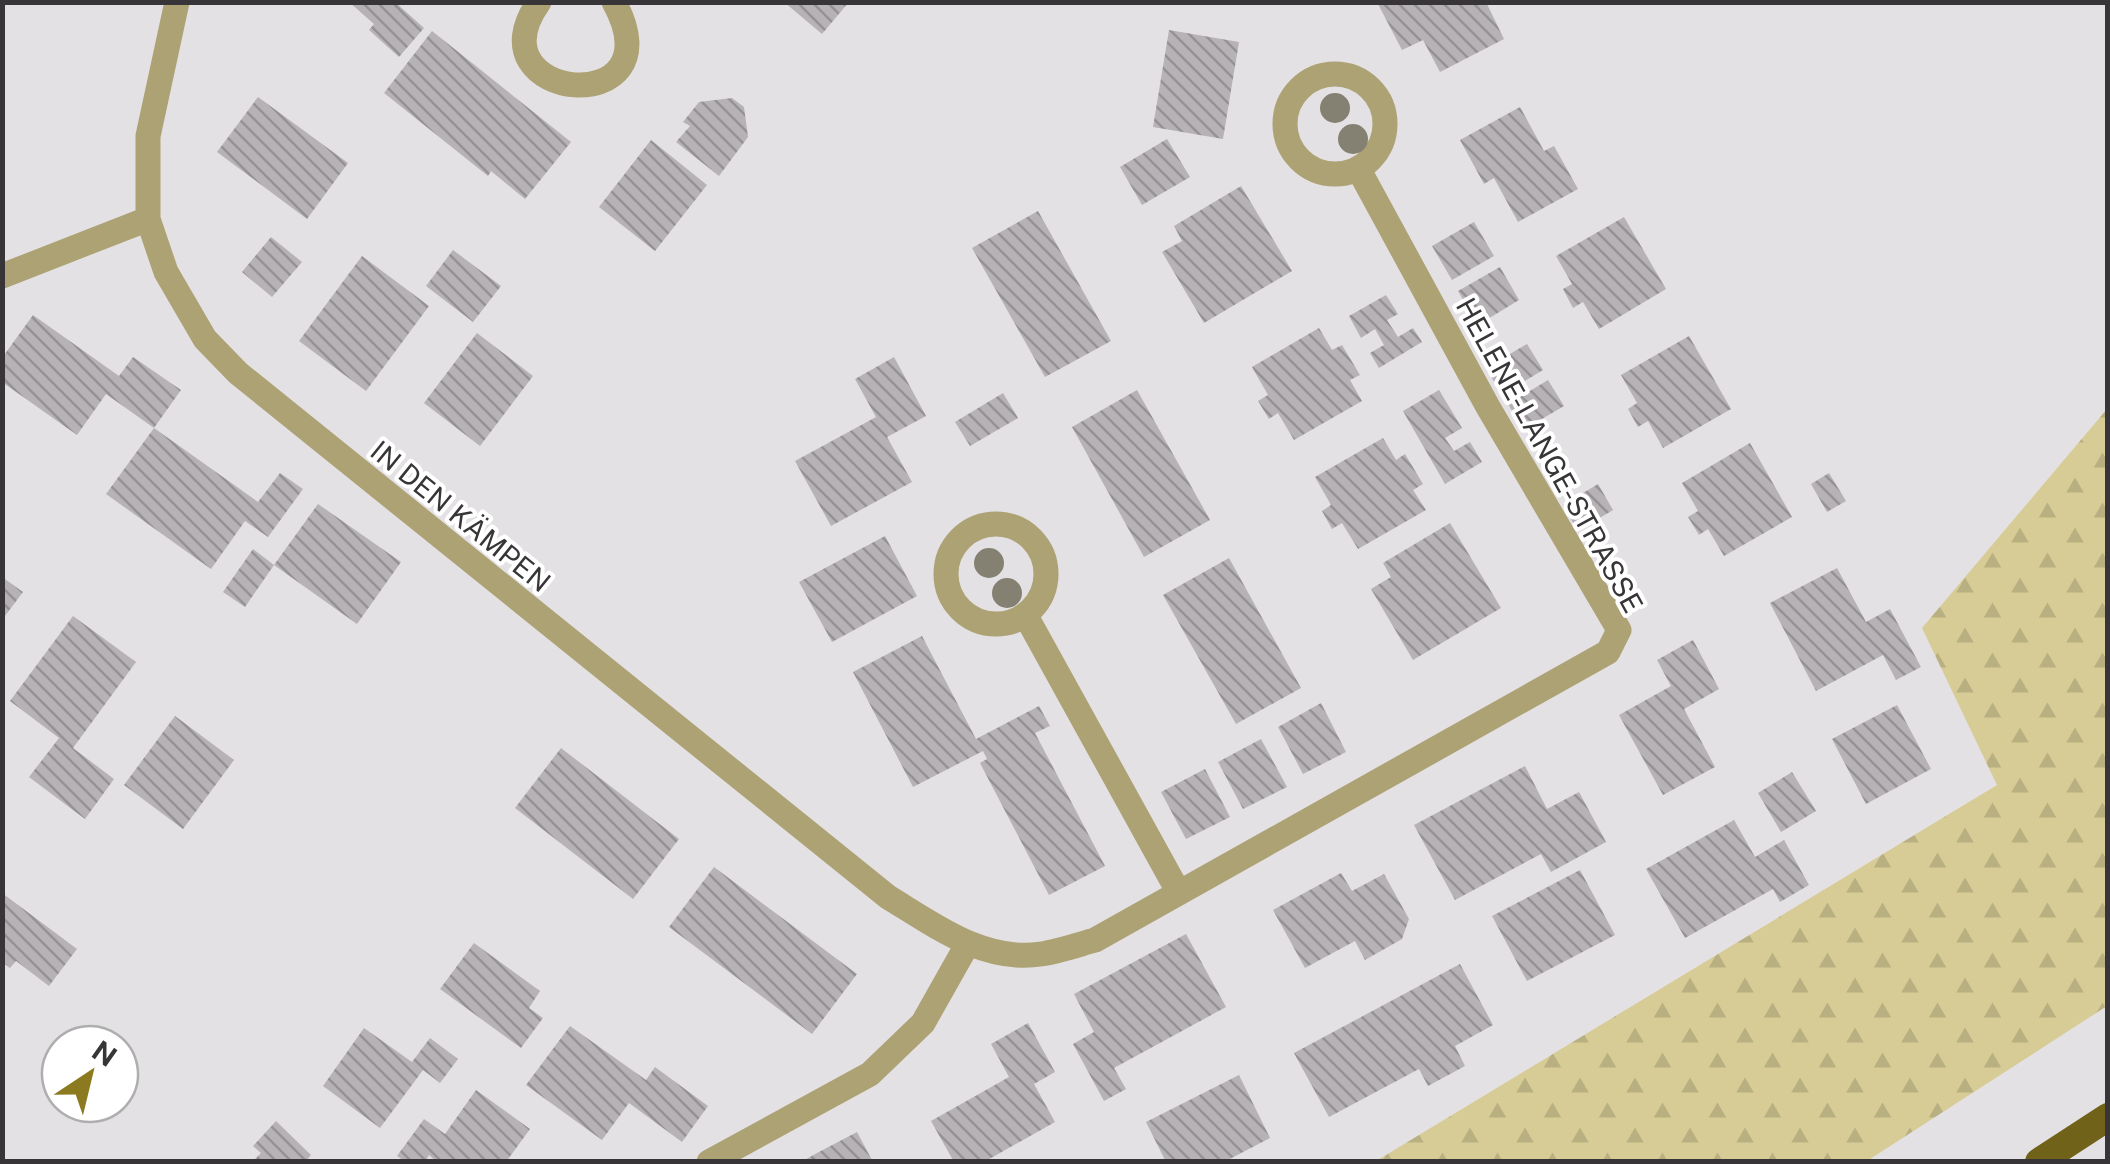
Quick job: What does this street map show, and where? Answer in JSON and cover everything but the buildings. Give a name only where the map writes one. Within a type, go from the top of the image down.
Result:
[{"type":"highway","points":[[2039,1162],[2108,1116]]},
{"type":"street","name":"IN DEN KÄMPEN","points":[[177,2],[148,136],[148,219],[166,272],[205,338],[238,372],[864,879],[967,944]]},
{"type":"street","points":[[538,3],[527,22],[526,43],[532,63],[556,85],[589,88],[614,73],[625,54],[627,26],[614,2]]},
{"type":"street","points":[[1345,74],[1366,82],[1380,100],[1386,126],[1378,151],[1359,170],[1333,175],[1307,167],[1290,147],[1284,127],[1287,107],[1301,86],[1322,75],[1345,74]]},
{"type":"street","name":"HELENE-LANGE-STRASSE","points":[[967,944],[1015,955],[1039,954],[1095,940],[1608,652],[1619,630],[1488,406],[1359,170]]},
{"type":"street","points":[[2,276],[148,219]]},
{"type":"street","points":[[984,525],[1012,525],[1035,541],[1047,566],[1043,594],[1026,616],[1004,624],[980,622],[957,606],[946,580],[949,556],[962,536],[984,525]]},
{"type":"street","points":[[1026,616],[1178,893]]},
{"type":"street","points":[[709,1162],[870,1074],[924,1023],[967,944]]},
{"type":"green space","points":[[2107,409],[2107,1006],[1867,1161],[1376,1161],[1997,785],[1922,628]]}]
